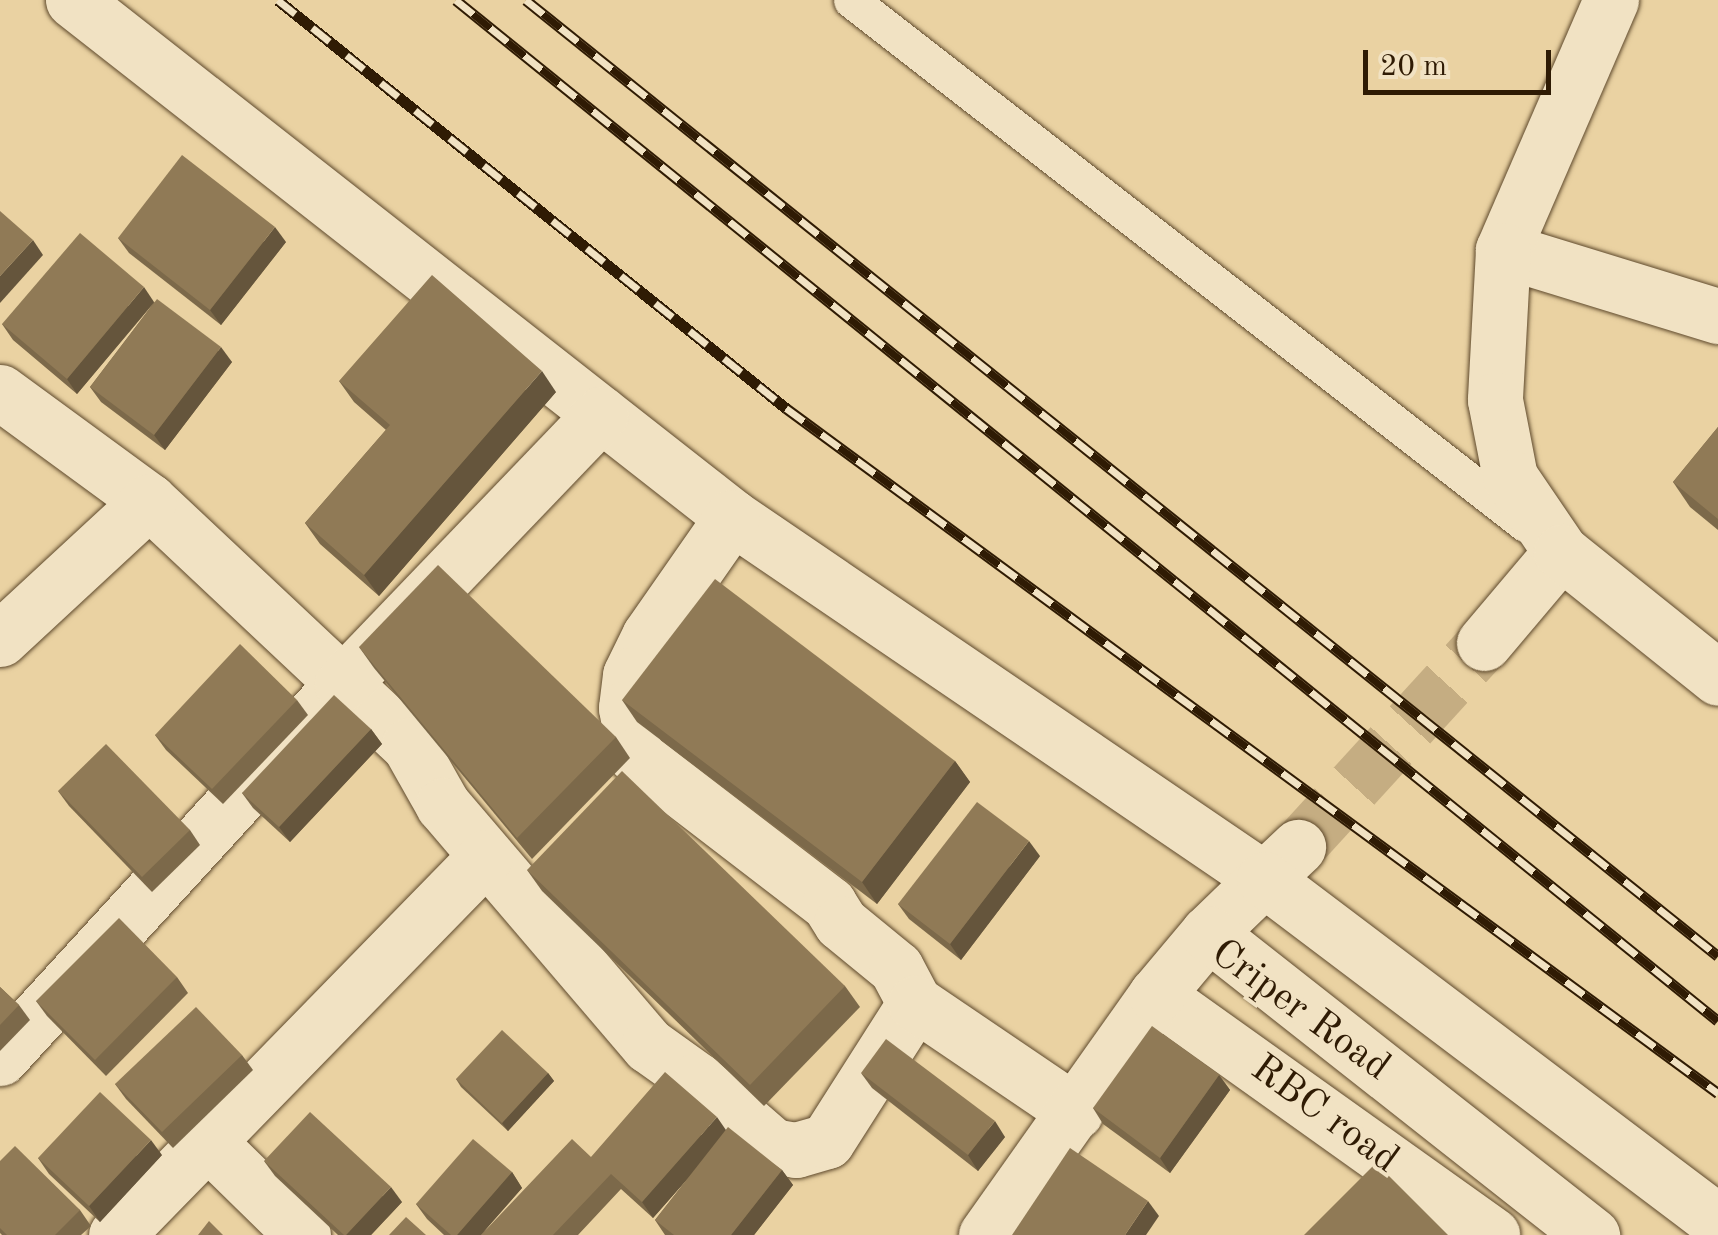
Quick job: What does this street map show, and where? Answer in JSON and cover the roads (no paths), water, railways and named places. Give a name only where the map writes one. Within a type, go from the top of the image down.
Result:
[{"type":"street","points":[[73,0],[732,517],[1281,863],[1718,1222]]},
{"type":"street","points":[[1611,0],[1503,250],[1496,400],[1510,477],[1562,552],[1718,678]]},
{"type":"street","points":[[1503,250],[1718,316]]},
{"type":"street","points":[[0,392],[149,501],[408,745],[443,804],[485,857],[648,1045],[697,1080],[773,1146],[796,1150],[827,1141],[915,1002]]},
{"type":"street","points":[[0,1058],[342,684],[600,414]]},
{"type":"street","points":[[0,639],[149,501]]},
{"type":"street","points":[[732,517],[650,636],[630,676],[626,708],[635,755],[830,904],[842,923],[896,968],[915,1002],[1076,1112]]},
{"type":"street","points":[[1484,643],[1562,552]]},
{"type":"street","points":[[116,1235],[485,857]]},
{"type":"street","points":[[1208,934],[1281,863]]},
{"type":"street","name":"Criper Road","points":[[986,1235],[1156,995],[1208,934],[1592,1235]]},
{"type":"street","name":"RBC road","points":[[1156,995],[1492,1235]]},
{"type":"street","points":[[208,1142],[303,1235]]},
{"type":"lane","points":[[851,0],[1562,552]]},
{"type":"tunnel","points":[[1298,847],[1484,643]]},
{"type":"railway","points":[[278,0],[786,408],[1718,1093]]},
{"type":"railway","points":[[456,0],[1718,1021]]},
{"type":"railway","points":[[526,0],[1718,956]]}]
